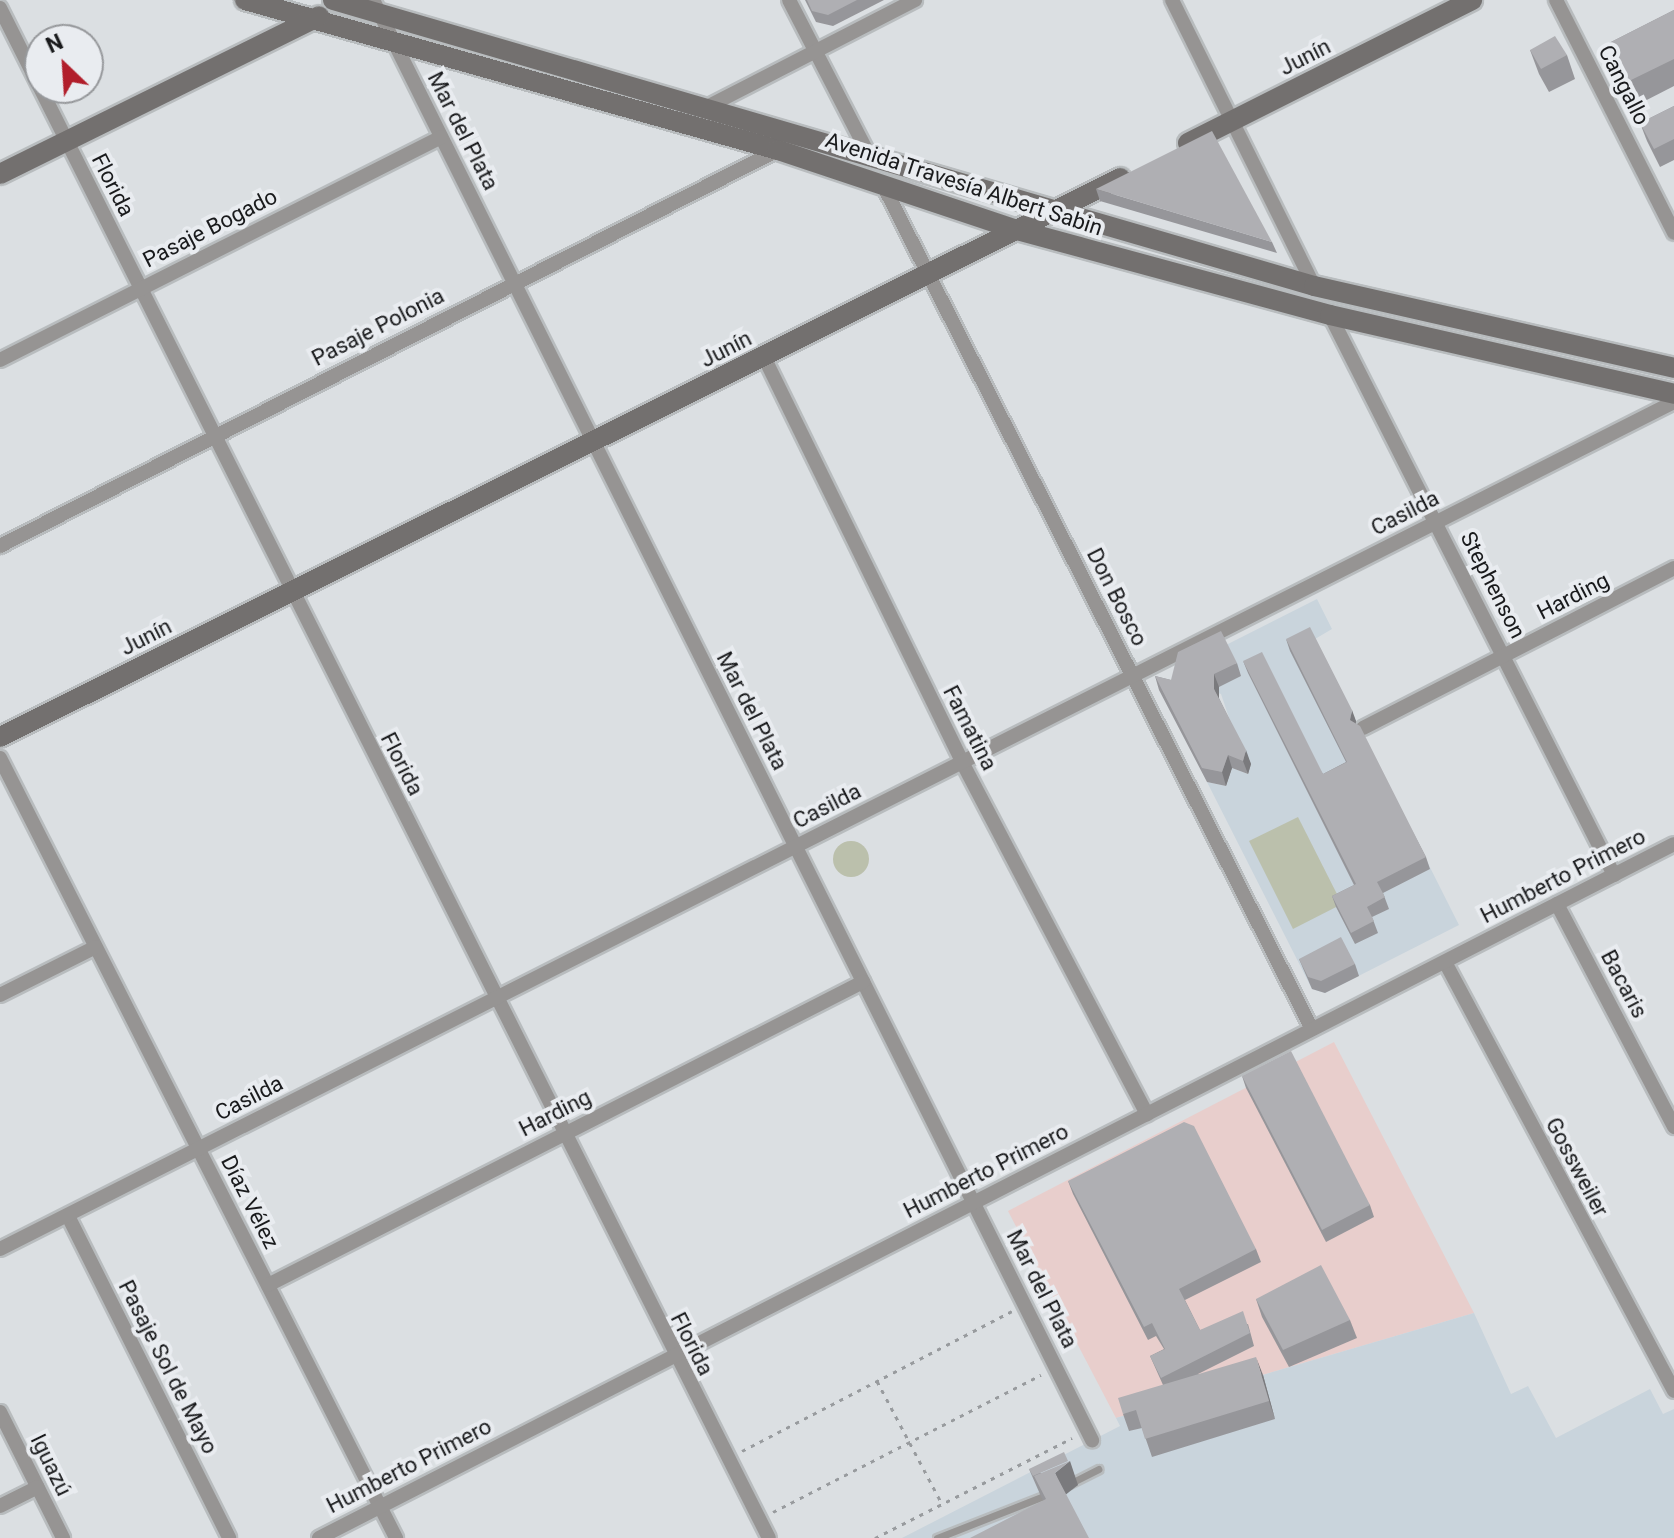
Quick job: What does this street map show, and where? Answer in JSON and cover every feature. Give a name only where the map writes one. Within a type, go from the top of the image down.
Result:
[{"type":"main road","name":"Avenida Travesía Albert Sabin","points":[[245,0],[778,150],[1017,230],[1330,315],[1674,394]]},
{"type":"main road","name":"Junín","points":[[1165,155],[1472,0]]},
{"type":"main road","name":"Avenida Travesía Albert Sabin","points":[[342,1],[376,6],[1314,286],[1674,368]]},
{"type":"main road","points":[[0,174],[313,19],[342,1]]},
{"type":"main road","name":"Junín","points":[[0,737],[594,443],[1138,168]]},
{"type":"street","points":[[789,0],[868,153]]},
{"type":"street","points":[[707,107],[915,0]]},
{"type":"street","points":[[1172,0],[1314,286]]},
{"type":"street","name":"Cangallo","points":[[1556,0],[1674,233]]},
{"type":"street","name":"Mar del Plata","points":[[376,6],[1091,1434]]},
{"type":"street","name":"Florida","points":[[0,8],[673,1355],[769,1538]]},
{"type":"street","name":"Pasaje Bogado","points":[[0,360],[441,137]]},
{"type":"street","name":"Pasaje Polonia","points":[[0,546],[213,434],[778,150]]},
{"type":"street","name":"Don Bosco","points":[[883,185],[1312,1029]]},
{"type":"street","name":"Stephenson","points":[[1330,315],[1614,875]]},
{"type":"street","name":"Famatina","points":[[764,357],[962,762],[1147,1114]]},
{"type":"street","name":"Casilda","points":[[0,1249],[1674,402]]},
{"type":"street","name":"Harding","points":[[1363,728],[1674,568]]},
{"type":"street","name":"Díaz Vélez","points":[[0,758],[396,1538]]},
{"type":"street","name":"Humberto Primero","points":[[319,1538],[1674,844]]},
{"type":"street","name":"Bacaris","points":[[1557,904],[1674,1127]]},
{"type":"street","points":[[0,995],[96,947]]},
{"type":"street","name":"Gossweiler","points":[[1445,962],[1672,1392]]},
{"type":"street","name":"Harding","points":[[268,1285],[863,982]]},
{"type":"street","name":"Pasaje Sol de Mayo","points":[[68,1216],[229,1538]]},
{"type":"street","name":"Iguazú","points":[[0,1412],[63,1538]]},
{"type":"street","points":[[0,1506],[38,1487]]},
{"type":"lane","points":[[937,1538],[1098,1469]]},
{"type":"path","points":[[728,1459],[1025,1304]]},
{"type":"path","points":[[759,1519],[1057,1366]]},
{"type":"path","points":[[877,1381],[942,1504]]},
{"type":"path","points":[[875,1538],[1091,1434]]},
{"type":"shaded area","points":[[1317,599],[1332,629],[1315,639],[1459,925],[1325,993],[1312,989],[1207,782],[1226,786],[1232,768],[1248,774],[1221,694],[1212,691],[1226,645]]},
{"type":"shaded area","points":[[1334,1042],[1474,1313],[1116,1418],[1008,1211]]},
{"type":"shaded area","points":[[1474,1313],[1511,1394],[1528,1386],[1556,1438],[1650,1389],[1663,1414],[1674,1409],[1674,1538],[902,1538],[1120,1426],[1116,1418]]},
{"type":"green space","points":[[1298,817],[1342,904],[1293,929],[1249,841]]},
{"type":"green space","points":[[851,841],[863,847],[869,859],[863,871],[851,877],[839,871],[833,859],[839,847]]},
{"type":"building","points":[[807,0],[857,0],[828,15],[812,11]]},
{"type":"building","points":[[1674,10],[1674,59],[1629,81],[1609,43]]},
{"type":"building","points":[[1555,36],[1567,55],[1541,69],[1530,50]]},
{"type":"building","points":[[1674,106],[1674,139],[1654,149],[1640,123]]},
{"type":"building","points":[[1212,131],[1272,242],[1096,189]]},
{"type":"building","points":[[1310,627],[1352,710],[1350,720],[1360,726],[1426,857],[1377,882],[1385,897],[1367,907],[1374,921],[1351,933],[1332,896],[1356,884],[1243,661],[1262,652],[1323,774],[1347,762],[1286,639]]},
{"type":"building","points":[[1221,631],[1237,663],[1214,674],[1214,689],[1246,750],[1243,761],[1228,755],[1222,772],[1202,768],[1155,676],[1171,680],[1178,652]]},
{"type":"building","points":[[1341,937],[1355,964],[1321,981],[1308,977],[1299,959]]},
{"type":"building","points":[[1291,1051],[1370,1205],[1322,1230],[1242,1076]]},
{"type":"building","points":[[1184,1122],[1194,1126],[1256,1249],[1179,1289],[1200,1330],[1243,1311],[1250,1333],[1161,1378],[1150,1356],[1165,1349],[1152,1323],[1144,1327],[1068,1181]]},
{"type":"building","points":[[1321,1265],[1350,1320],[1283,1350],[1256,1299]]},
{"type":"building","points":[[1256,1357],[1269,1401],[1145,1439],[1136,1410],[1123,1414],[1118,1398]]},
{"type":"building","points":[[1064,1452],[1068,1461],[1033,1476],[1029,1469]]},
{"type":"building","points":[[1070,1461],[1055,1473],[1089,1538],[970,1538],[1046,1499],[1034,1476]]}]
